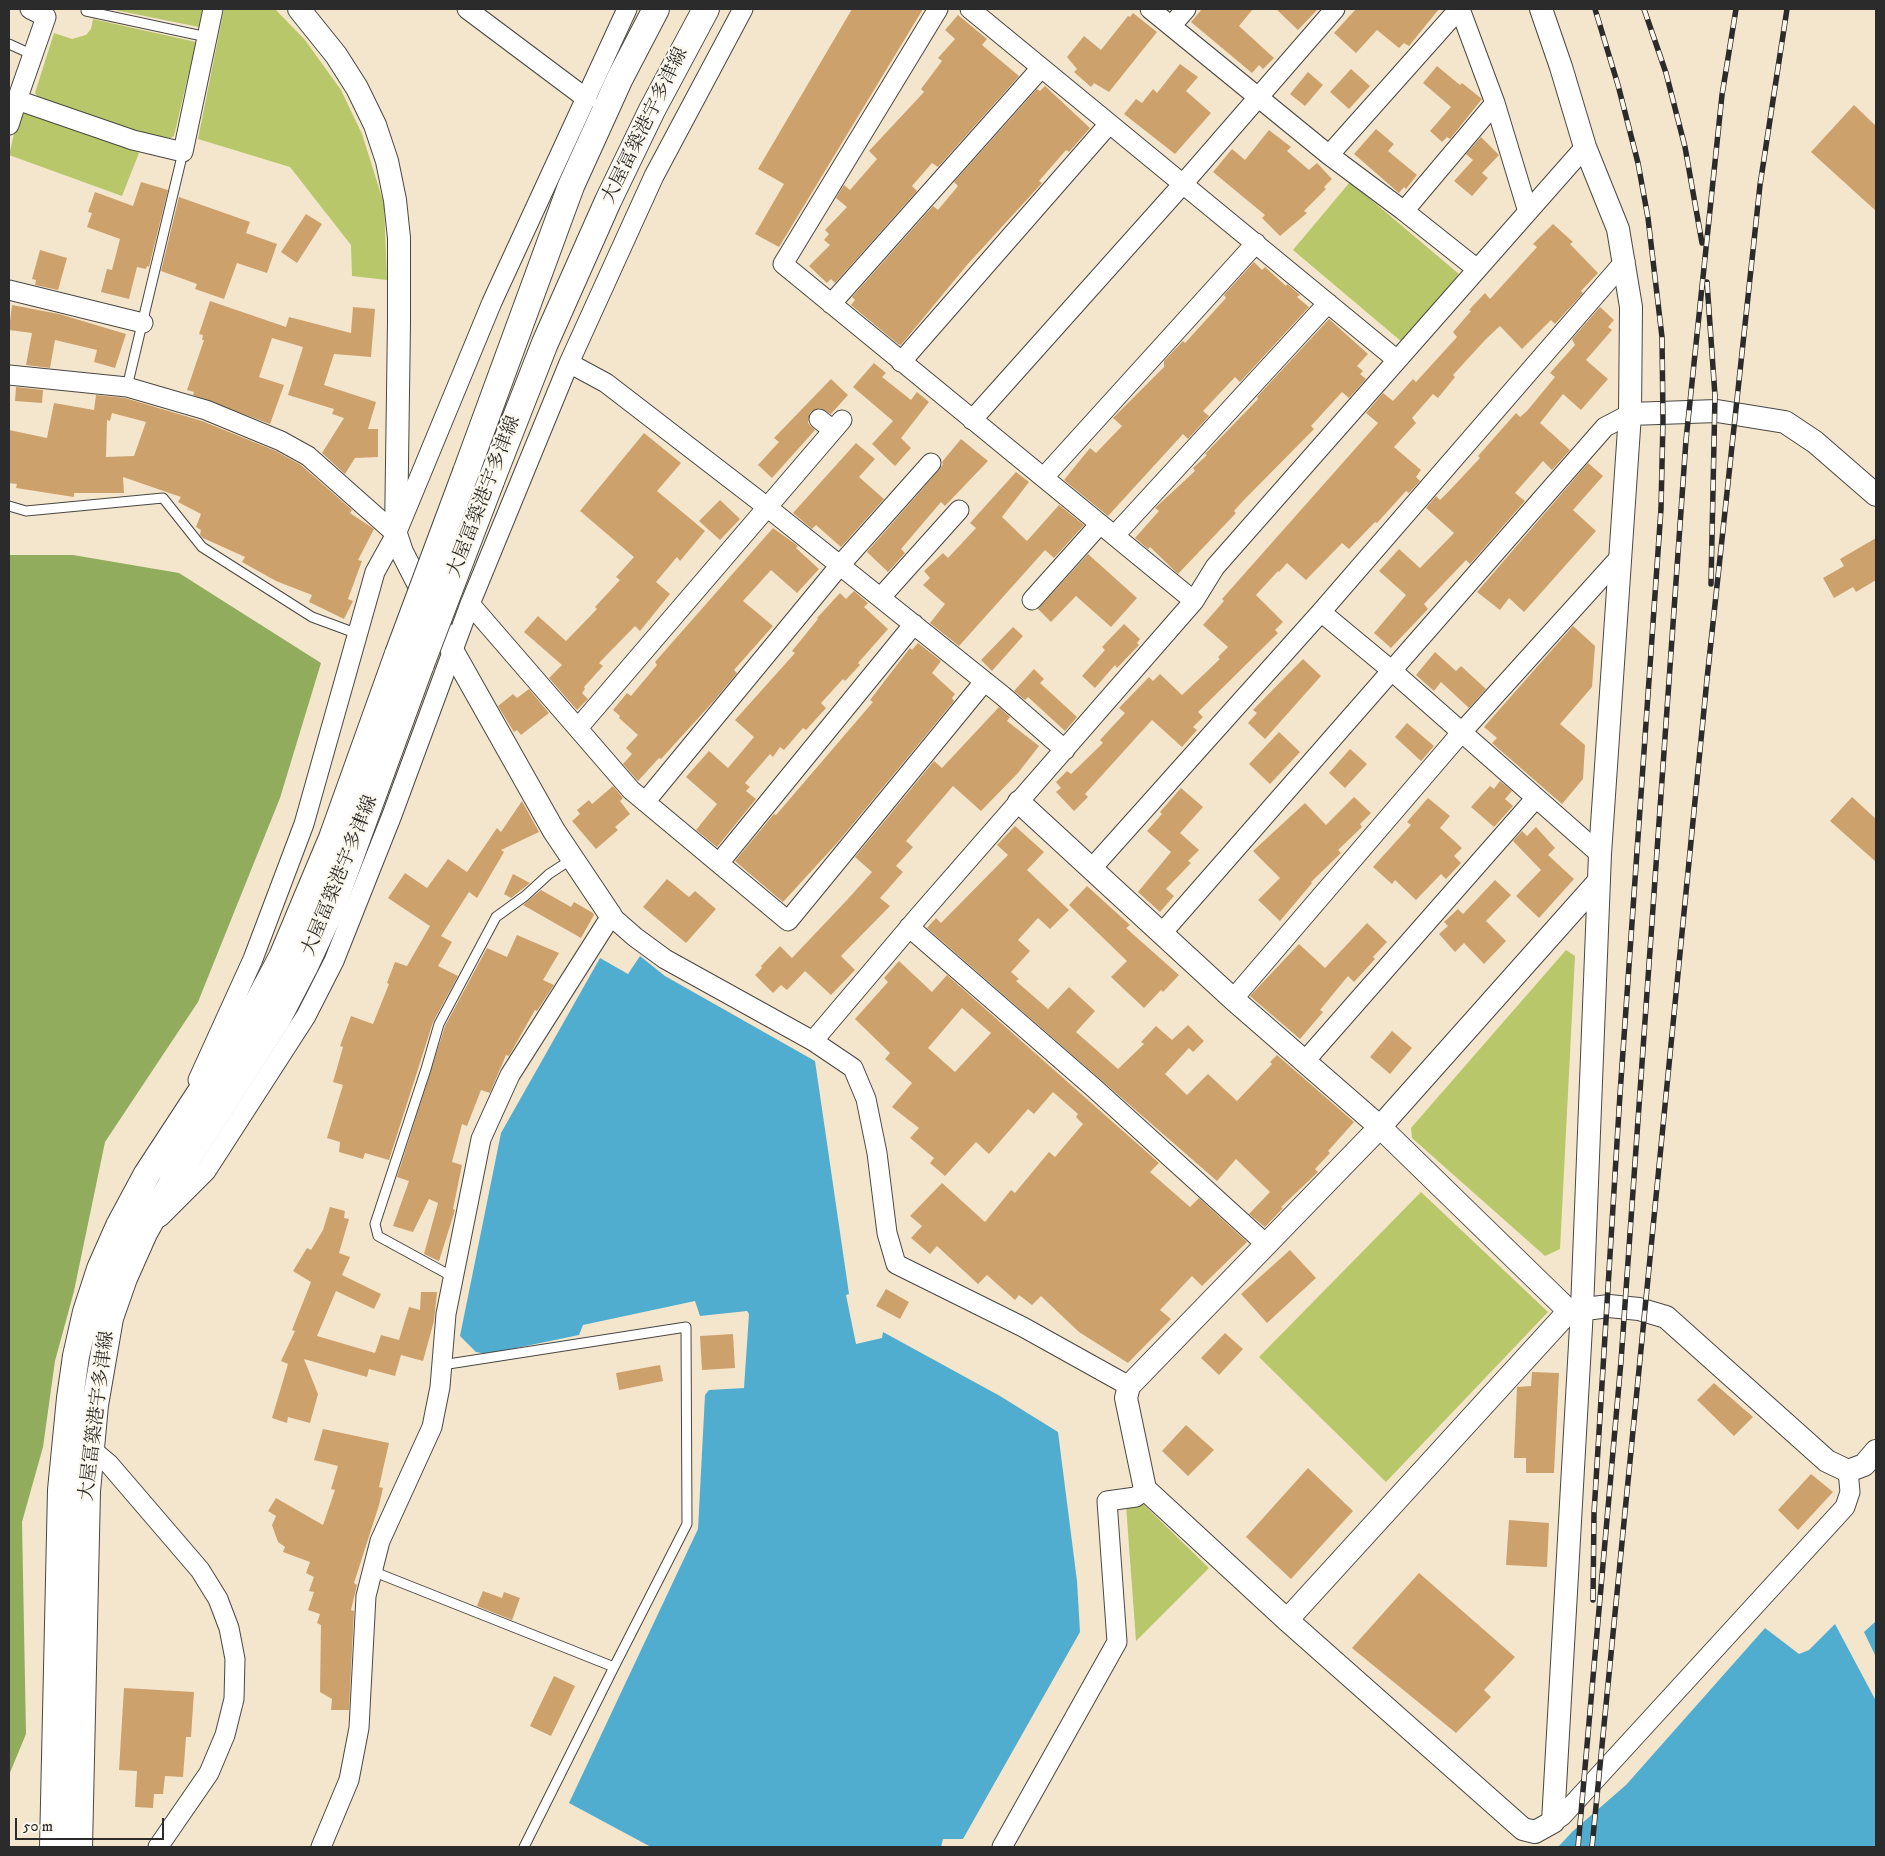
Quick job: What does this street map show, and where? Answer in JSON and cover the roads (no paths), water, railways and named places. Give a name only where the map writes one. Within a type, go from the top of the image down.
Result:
[{"type":"main road","name":"大屋冨築港宇多津線","points":[[79,1847],[87,1491],[90,1448],[101,1361],[110,1318],[124,1278],[144,1233],[172,1183],[272,1028],[332,910],[466,472],[571,186],[620,78],[656,9]]},
{"type":"main road","name":"大屋冨築港宇多津線","points":[[53,1847],[62,1490],[65,1443],[76,1356],[86,1312],[100,1269],[119,1226],[147,1174],[251,1015],[282,957],[410,659],[490,481],[545,343],[608,201],[664,87],[706,9]]},
{"type":"main road","points":[[65,1443],[90,1448]]},
{"type":"street","points":[[9,125],[46,17],[30,9]]},
{"type":"street","points":[[17,100],[134,140],[183,152],[213,9]]},
{"type":"street","points":[[299,9],[336,55],[357,88],[375,125],[387,161],[395,200],[399,238],[396,534],[408,568],[452,650],[572,859],[611,916],[635,937],[666,959],[813,1041],[852,1068],[866,1099],[877,1153],[887,1233],[896,1264],[1024,1327],[1129,1386]]},
{"type":"street","points":[[467,9],[587,99]]},
{"type":"street","points":[[175,1129],[253,959],[282,886],[324,757],[375,572],[396,534],[492,302],[627,9]]},
{"type":"street","points":[[144,1233],[206,1171],[306,1016],[334,961],[360,899],[470,604],[569,363],[654,176],[743,9]]},
{"type":"street","points":[[938,9],[783,264],[1194,601]]},
{"type":"street","points":[[970,9],[1397,360]]},
{"type":"street","points":[[1150,9],[1329,156],[1404,210],[1477,269]]},
{"type":"street","points":[[1171,26],[1186,9]]},
{"type":"street","points":[[972,420],[1182,185],[1335,9]]},
{"type":"street","points":[[1329,156],[1459,9],[1495,103],[1528,212]]},
{"type":"street","points":[[1540,1834],[1576,1310],[1600,854],[1630,414],[1632,307],[1618,229],[1584,147],[1561,67],[1541,9]]},
{"type":"street","points":[[831,304],[1041,68]]},
{"type":"street","points":[[1404,210],[1495,103]]},
{"type":"street","points":[[901,362],[1109,124]]},
{"type":"street","points":[[813,1041],[909,927],[1194,601],[1215,568],[1584,147]]},
{"type":"street","points":[[1044,477],[1256,243]]},
{"type":"street","points":[[1092,868],[1321,612],[1625,261]]},
{"type":"street","points":[[9,290],[143,323]]},
{"type":"street","points":[[1032,600],[1108,530],[1328,303]]},
{"type":"street","points":[[569,363],[606,383],[767,506],[841,564],[1065,750]]},
{"type":"street","points":[[9,376],[126,387],[206,410],[281,441],[308,456],[396,534]]},
{"type":"street","points":[[1162,934],[1605,427],[1630,414],[1717,411],[1785,422],[1815,442],[1876,495]]},
{"type":"street","points":[[578,728],[767,506],[831,423]]},
{"type":"street","points":[[645,802],[841,564],[931,463]]},
{"type":"street","points":[[881,597],[959,510]]},
{"type":"street","points":[[1232,999],[1461,733],[1620,557]]},
{"type":"street","points":[[375,572],[395,565],[408,568]]},
{"type":"street","points":[[470,604],[630,790],[788,921],[984,682]]},
{"type":"street","points":[[1321,612],[1391,670],[1535,799],[1600,854]]},
{"type":"street","points":[[719,863],[914,624]]},
{"type":"street","points":[[1304,1062],[1535,799]]},
{"type":"street","points":[[1019,802],[1232,999],[1380,1127],[1576,1310]]},
{"type":"street","points":[[1540,1834],[1524,1828],[1287,1620],[1145,1489],[1126,1398],[1129,1386],[1380,1127],[1599,882]]},
{"type":"street","points":[[321,1847],[349,1780],[359,1728],[366,1596],[372,1571],[384,1532],[432,1427],[440,1387],[446,1314],[480,1139],[510,1075],[611,916]]},
{"type":"street","points":[[909,927],[1094,1088],[1267,1245]]},
{"type":"street","points":[[1287,1620],[1576,1310],[1609,1306],[1640,1309],[1666,1316],[1827,1461],[1848,1471],[1864,1465],[1876,1451]]},
{"type":"street","points":[[90,1448],[109,1464],[200,1570],[218,1599],[229,1628],[235,1659],[234,1699],[225,1735],[209,1773],[158,1847]]},
{"type":"street","points":[[1540,1834],[1562,1816],[1845,1507],[1850,1492],[1848,1471]]},
{"type":"street","points":[[1002,1847],[1118,1642],[1107,1502],[1136,1497],[1145,1489]]},
{"type":"street","points":[[57,1696],[83,1696]]},
{"type":"lane","points":[[86,11],[207,37]]},
{"type":"lane","points":[[9,44],[32,55]]},
{"type":"lane","points":[[126,387],[183,152]]},
{"type":"lane","points":[[9,506],[26,511],[163,498],[202,547],[312,617],[358,634]]},
{"type":"lane","points":[[453,1277],[378,1236],[375,1224],[439,1024],[496,917],[525,896],[549,874],[572,859]]},
{"type":"lane","points":[[442,1365],[686,1327],[687,1524],[524,1847]]},
{"type":"lane","points":[[372,1571],[614,1667]]},
{"type":"water","points":[[640,956],[665,976],[815,1061],[849,1294],[846,1295],[856,1344],[882,1338],[883,1332],[1000,1396],[1058,1432],[1077,1581],[1080,1632],[963,1839],[943,1839],[941,1847],[651,1847],[569,1803],[698,1529],[705,1395],[709,1390],[744,1388],[749,1314],[747,1311],[700,1316],[695,1301],[583,1325],[579,1335],[487,1354],[476,1352],[460,1336],[501,1133],[600,958],[628,974]]},
{"type":"water","points":[[1876,1621],[1876,1657],[1864,1632]]},
{"type":"water","points":[[1835,1624],[1876,1701],[1876,1847],[1558,1847],[1573,1831],[1626,1785],[1765,1628],[1799,1654],[1809,1650]]},
{"type":"railway","points":[[1593,1600],[1594,1513],[1620,1094],[1661,509],[1663,420],[1662,337],[1648,218],[1638,163],[1618,85],[1595,9]]},
{"type":"railway","points":[[1644,9],[1666,73],[1685,147],[1702,243]]},
{"type":"railway","points":[[1578,1847],[1621,1361],[1686,440],[1722,95],[1736,9]]},
{"type":"railway","points":[[1592,1847],[1707,679],[1760,185],[1787,9]]},
{"type":"railway","points":[[1707,282],[1715,396],[1711,584]]}]
